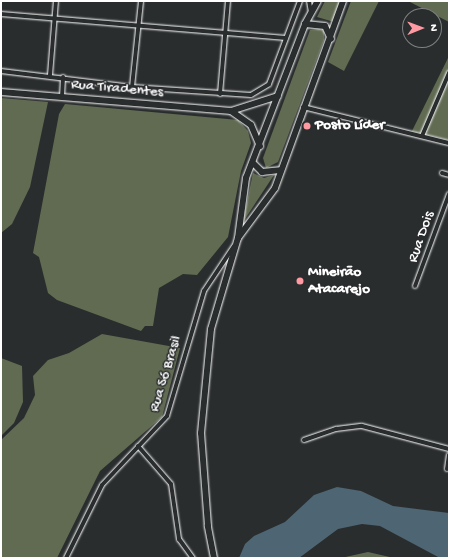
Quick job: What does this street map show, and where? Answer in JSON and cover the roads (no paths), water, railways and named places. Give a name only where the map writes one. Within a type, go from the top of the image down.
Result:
[{"type":"main road","points":[[238,238],[241,202],[253,163],[306,24],[318,1]]},
{"type":"main road","points":[[214,558],[207,519],[201,433],[204,371],[220,292],[238,238],[270,197],[303,107],[331,39],[344,1]]},
{"type":"main road","points":[[306,24],[325,26],[331,39]]},
{"type":"main road","name":"Rua Tiradentes","points":[[1,92],[231,111],[278,96]]},
{"type":"main road","points":[[231,111],[251,125],[260,146]]},
{"type":"main road","points":[[253,163],[262,172],[280,170]]},
{"type":"street","points":[[50,75],[56,1]]},
{"type":"street","points":[[132,87],[141,1]]},
{"type":"street","points":[[220,94],[228,1]]},
{"type":"street","points":[[1,71],[50,75],[132,87],[252,95],[265,88],[300,1]]},
{"type":"street","points":[[309,1],[311,13]]},
{"type":"street","points":[[1,14],[286,38]]},
{"type":"street","points":[[422,136],[449,73]]},
{"type":"street","points":[[62,97],[63,77]]},
{"type":"street","points":[[303,107],[449,143]]},
{"type":"street","points":[[442,173],[449,175]]},
{"type":"street","name":"Rua Dois","points":[[415,286],[449,194]]},
{"type":"street","name":"Rua Só Brasil","points":[[66,558],[102,485],[167,416],[204,291],[235,245]]},
{"type":"street","points":[[304,440],[336,428],[362,426],[449,449]]},
{"type":"street","points":[[138,446],[170,484],[179,539],[193,558]]},
{"type":"street","points":[[448,469],[449,455]]},
{"type":"water","points":[[337,487],[361,491],[393,506],[449,513],[449,558],[440,558],[380,526],[362,524],[338,529],[299,558],[239,558],[245,544],[254,536],[285,522],[314,495]]},
{"type":"place","name":"Posto Líder","points":[[307,126]]},
{"type":"place","name":"Mineirão Atacarejo","points":[[300,281]]}]
